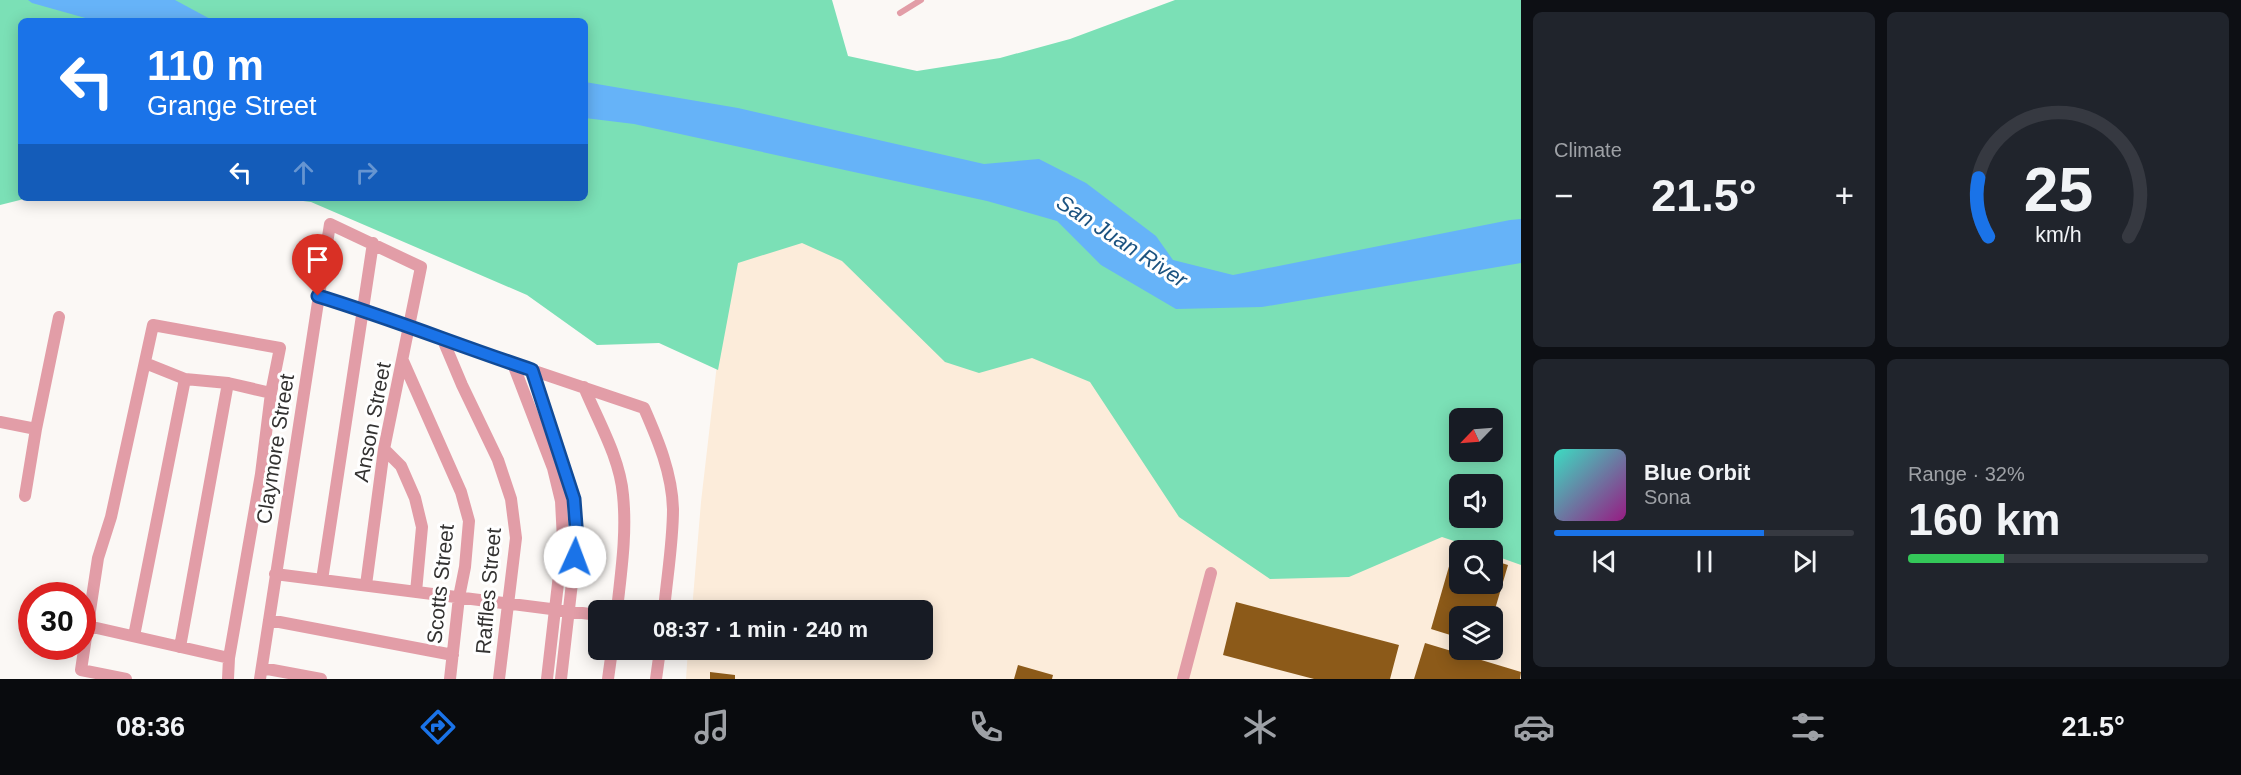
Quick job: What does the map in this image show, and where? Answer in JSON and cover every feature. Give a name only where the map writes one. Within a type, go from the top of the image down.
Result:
[{"type":"street","name":"Claymore Street","points":[[261,674],[330,224],[373,243]]},
{"type":"street","name":"Anson Street","points":[[366,585],[384,449],[421,267],[373,243]]},
{"type":"street","points":[[322,580],[373,243]]},
{"type":"street","points":[[318,296],[644,408],[661,446],[673,509],[665,600]]},
{"type":"street","points":[[25,496],[59,317]]},
{"type":"street","points":[[94,582],[98,558],[111,517],[153,325],[280,348],[229,658],[228,679]]},
{"type":"street","name":"Raffles Street","points":[[443,340],[498,460],[511,498],[516,538],[499,679]]},
{"type":"street","name":"Scotts Street","points":[[403,361],[461,492],[469,521],[450,679]]},
{"type":"street","points":[[145,363],[185,379],[228,383],[272,393]]},
{"type":"street","points":[[513,364],[553,468],[561,501],[562,540],[547,679]]},
{"type":"street","points":[[532,370],[574,499],[577,539],[561,679]]},
{"type":"street","points":[[134,636],[185,379]]},
{"type":"street","points":[[180,647],[228,383]]},
{"type":"street","points":[[584,387],[612,454],[623,494],[624,539],[618,600]]},
{"type":"street","points":[[0,422],[36,429]]},
{"type":"street","points":[[384,449],[401,466],[415,498],[422,527],[416,592]]},
{"type":"street","points":[[1183,679],[1211,573]]},
{"type":"street","points":[[275,574],[588,614]]},
{"type":"street","points":[[269,620],[453,655]]},
{"type":"street","points":[[96,628],[229,658]]},
{"type":"street","points":[[83,660],[81,670],[126,679]]},
{"type":"street","points":[[608,679],[611,660]]},
{"type":"street","points":[[657,679],[659,660]]},
{"type":"street","points":[[261,674],[321,679]]},
{"type":"lane","points":[[900,13],[921,0]]},
{"type":"shaded area","points":[[1521,0],[1521,679],[686,679],[687,660],[933,660],[933,600],[693,600],[701,502],[735,209]]},
{"type":"green space","points":[[0,0],[832,0],[848,56],[917,71],[1000,58],[1070,39],[1175,0],[1521,0],[1521,565],[1503,559],[1503,540],[1451,540],[1442,537],[1349,577],[1270,579],[1179,517],[1090,382],[1032,358],[979,373],[945,362],[842,261],[802,243],[738,263],[718,370],[659,343],[597,345],[527,295],[311,202],[303,201],[588,201],[588,18],[18,18],[18,200],[0,205]]},
{"type":"water","points":[[28,0],[175,0],[208,18],[85,18]]},
{"type":"water","name":"San Juan River","points":[[588,83],[738,108],[984,164],[1039,159],[1086,183],[1156,236],[1173,260],[1233,275],[1521,219],[1521,263],[1262,307],[1176,309],[1101,265],[1057,221],[987,201],[634,124],[588,118]]},
{"type":"building","points":[[1503,563],[1508,565],[1503,582]]},
{"type":"building","points":[[1449,566],[1449,594],[1499,594],[1496,606],[1449,606],[1449,635],[1431,629]]},
{"type":"building","points":[[1236,602],[1399,645],[1390,679],[1314,679],[1223,655]]},
{"type":"building","points":[[1425,643],[1449,650],[1449,660],[1481,660],[1521,672],[1520,679],[1414,679]]},
{"type":"building","points":[[1018,665],[1053,675],[1052,679],[1014,679]]},
{"type":"building","points":[[710,672],[735,675],[735,679],[710,679]]},
{"type":"route","points":[[318,296],[532,370],[574,499],[577,539],[575,557]]}]
